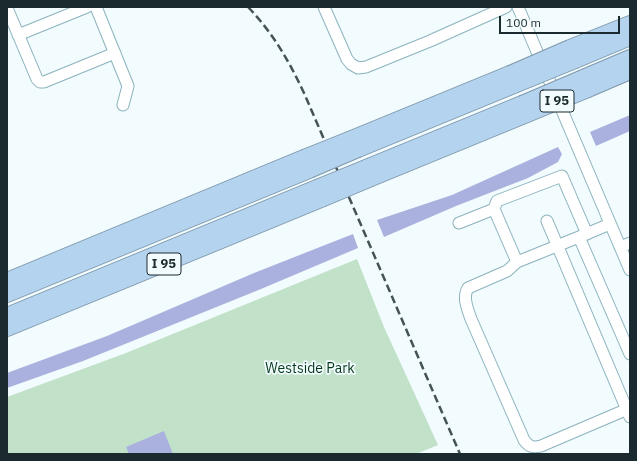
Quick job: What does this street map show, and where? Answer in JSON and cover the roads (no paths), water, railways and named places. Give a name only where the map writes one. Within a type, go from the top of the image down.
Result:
[{"type":"highway","points":[[7,281],[356,144],[573,54],[630,24]]},
{"type":"highway","points":[[573,54],[630,37]]},
{"type":"highway","points":[[585,83],[630,58]]},
{"type":"highway","name":"I 95","points":[[7,328],[319,193],[585,83],[630,71]]},
{"type":"highway","points":[[7,294],[307,164]]},
{"type":"highway","points":[[7,316],[319,193]]},
{"type":"street","points":[[18,35],[87,7]]},
{"type":"street","points":[[96,7],[128,86],[123,105]]},
{"type":"street","points":[[324,7],[346,59],[358,68],[366,67],[430,41],[506,7]]},
{"type":"street","points":[[7,8],[37,79],[40,82],[44,82],[114,53]]},
{"type":"street","points":[[522,8],[610,224],[625,245],[630,270]]},
{"type":"street","points":[[517,262],[494,209],[497,201],[562,176],[583,235],[630,354]]},
{"type":"street","points":[[459,223],[494,209]]},
{"type":"street","points":[[547,221],[557,246],[629,412],[535,447],[530,446],[524,440],[471,319],[465,297],[466,291],[468,288],[507,271],[517,262],[557,246],[610,224]]},
{"type":"water","points":[[630,115],[630,131],[596,146],[590,132]]},
{"type":"water","points":[[558,147],[562,154],[558,162],[528,178],[456,206],[384,237],[377,220],[452,195]]},
{"type":"water","points":[[353,234],[358,248],[83,361],[7,388],[7,373],[107,336],[254,273]]},
{"type":"water","points":[[164,431],[173,454],[129,454],[126,447]]},
{"type":"railway","points":[[248,7],[273,37],[304,93],[460,454]]},
{"type":"park label","name":"Westside Park","points":[[310,369]]}]
